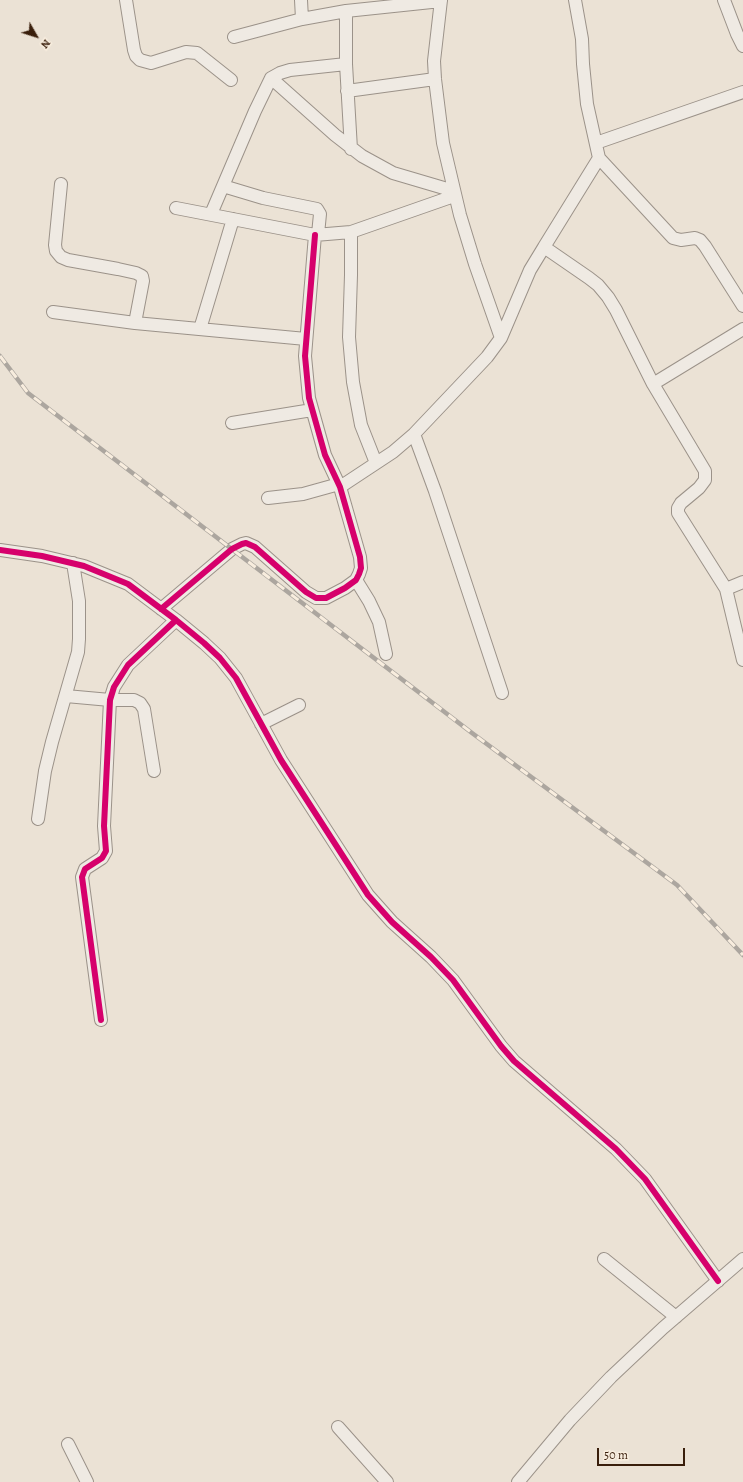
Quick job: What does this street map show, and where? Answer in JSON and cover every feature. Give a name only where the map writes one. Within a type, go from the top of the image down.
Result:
[{"type":"street","points":[[126,0],[134,50],[136,56],[140,60],[151,63],[186,52],[197,53],[231,80]]},
{"type":"street","points":[[301,0],[302,19]]},
{"type":"street","points":[[234,37],[302,19],[346,11],[441,0],[434,61],[443,144],[454,194],[475,264],[501,338]]},
{"type":"street","points":[[575,0],[582,39],[587,104],[599,158],[673,238],[681,240],[695,238],[700,240],[743,306]]},
{"type":"street","points":[[724,0],[743,46]]},
{"type":"street","points":[[346,11],[346,64],[351,149]]},
{"type":"street","points":[[211,214],[255,111],[271,78],[290,70],[346,64]]},
{"type":"street","points":[[271,78],[351,149],[362,156],[393,174],[454,194]]},
{"type":"street","points":[[347,91],[435,80]]},
{"type":"street","points":[[596,143],[743,92]]},
{"type":"street","points":[[268,498],[297,496],[340,486],[376,463],[414,434],[474,371],[501,338],[530,270],[599,158]]},
{"type":"street","points":[[61,184],[55,245],[56,251],[68,260],[118,268],[142,276],[143,281],[135,323]]},
{"type":"street","points":[[161,608],[232,549],[242,544],[255,547],[306,592],[316,598],[326,598],[345,588],[356,580],[362,562],[340,486],[325,455],[310,398],[305,356],[316,235],[320,214],[317,209],[263,198],[223,186]]},
{"type":"street","points":[[176,208],[316,235],[351,232],[454,194]]},
{"type":"street","points":[[200,329],[233,219]]},
{"type":"street","points":[[351,232],[349,337],[353,382],[361,425],[376,463]]},
{"type":"street","points":[[544,247],[598,285],[608,297],[616,310],[652,384],[705,471],[705,480],[699,488],[681,502],[678,508],[678,513],[726,589],[743,660]]},
{"type":"street","points":[[53,312],[135,323],[306,339]]},
{"type":"street","points":[[652,384],[743,329]]},
{"type":"street","points":[[232,423],[312,410]]},
{"type":"street","points":[[414,434],[435,491],[502,693]]},
{"type":"street","points":[[0,550],[42,556],[73,563],[128,584],[161,608],[204,643],[236,678],[282,760],[368,895],[392,922],[454,980],[514,1061],[616,1149],[646,1179],[718,1281]]},
{"type":"street","points":[[38,820],[45,772],[52,742],[78,652],[79,601],[73,563]]},
{"type":"street","points":[[356,580],[369,600],[376,616],[386,654]]},
{"type":"street","points":[[726,589],[743,582]]},
{"type":"street","points":[[101,1020],[82,877],[85,869],[102,858],[106,851],[104,826],[110,700],[114,686],[128,665],[176,620]]},
{"type":"street","points":[[66,696],[110,700],[134,700],[142,705],[154,771]]},
{"type":"street","points":[[261,724],[299,705]]},
{"type":"street","points":[[604,1259],[676,1317]]},
{"type":"street","points":[[521,1481],[590,1398],[638,1351],[743,1259]]},
{"type":"street","points":[[338,1427],[381,1480]]},
{"type":"street","points":[[68,1444],[87,1482]]},
{"type":"railway","points":[[0,356],[28,393],[472,733],[677,885],[743,955]]},
{"type":"cycle path","points":[[161,609],[232,549],[246,543],[255,547],[306,592],[316,598],[326,598],[345,588],[356,580],[359,574],[361,568],[360,557],[340,487],[325,455],[309,398],[305,356],[315,235]]},
{"type":"cycle path","points":[[0,550],[42,556],[84,566],[128,584],[176,620],[220,658],[236,678],[281,760],[368,895],[392,922],[431,957],[453,980],[501,1046],[514,1061],[616,1149],[645,1179],[718,1281]]},
{"type":"cycle path","points":[[101,1020],[82,877],[85,869],[102,858],[106,851],[104,826],[110,700],[114,687],[128,665],[176,620]]}]
